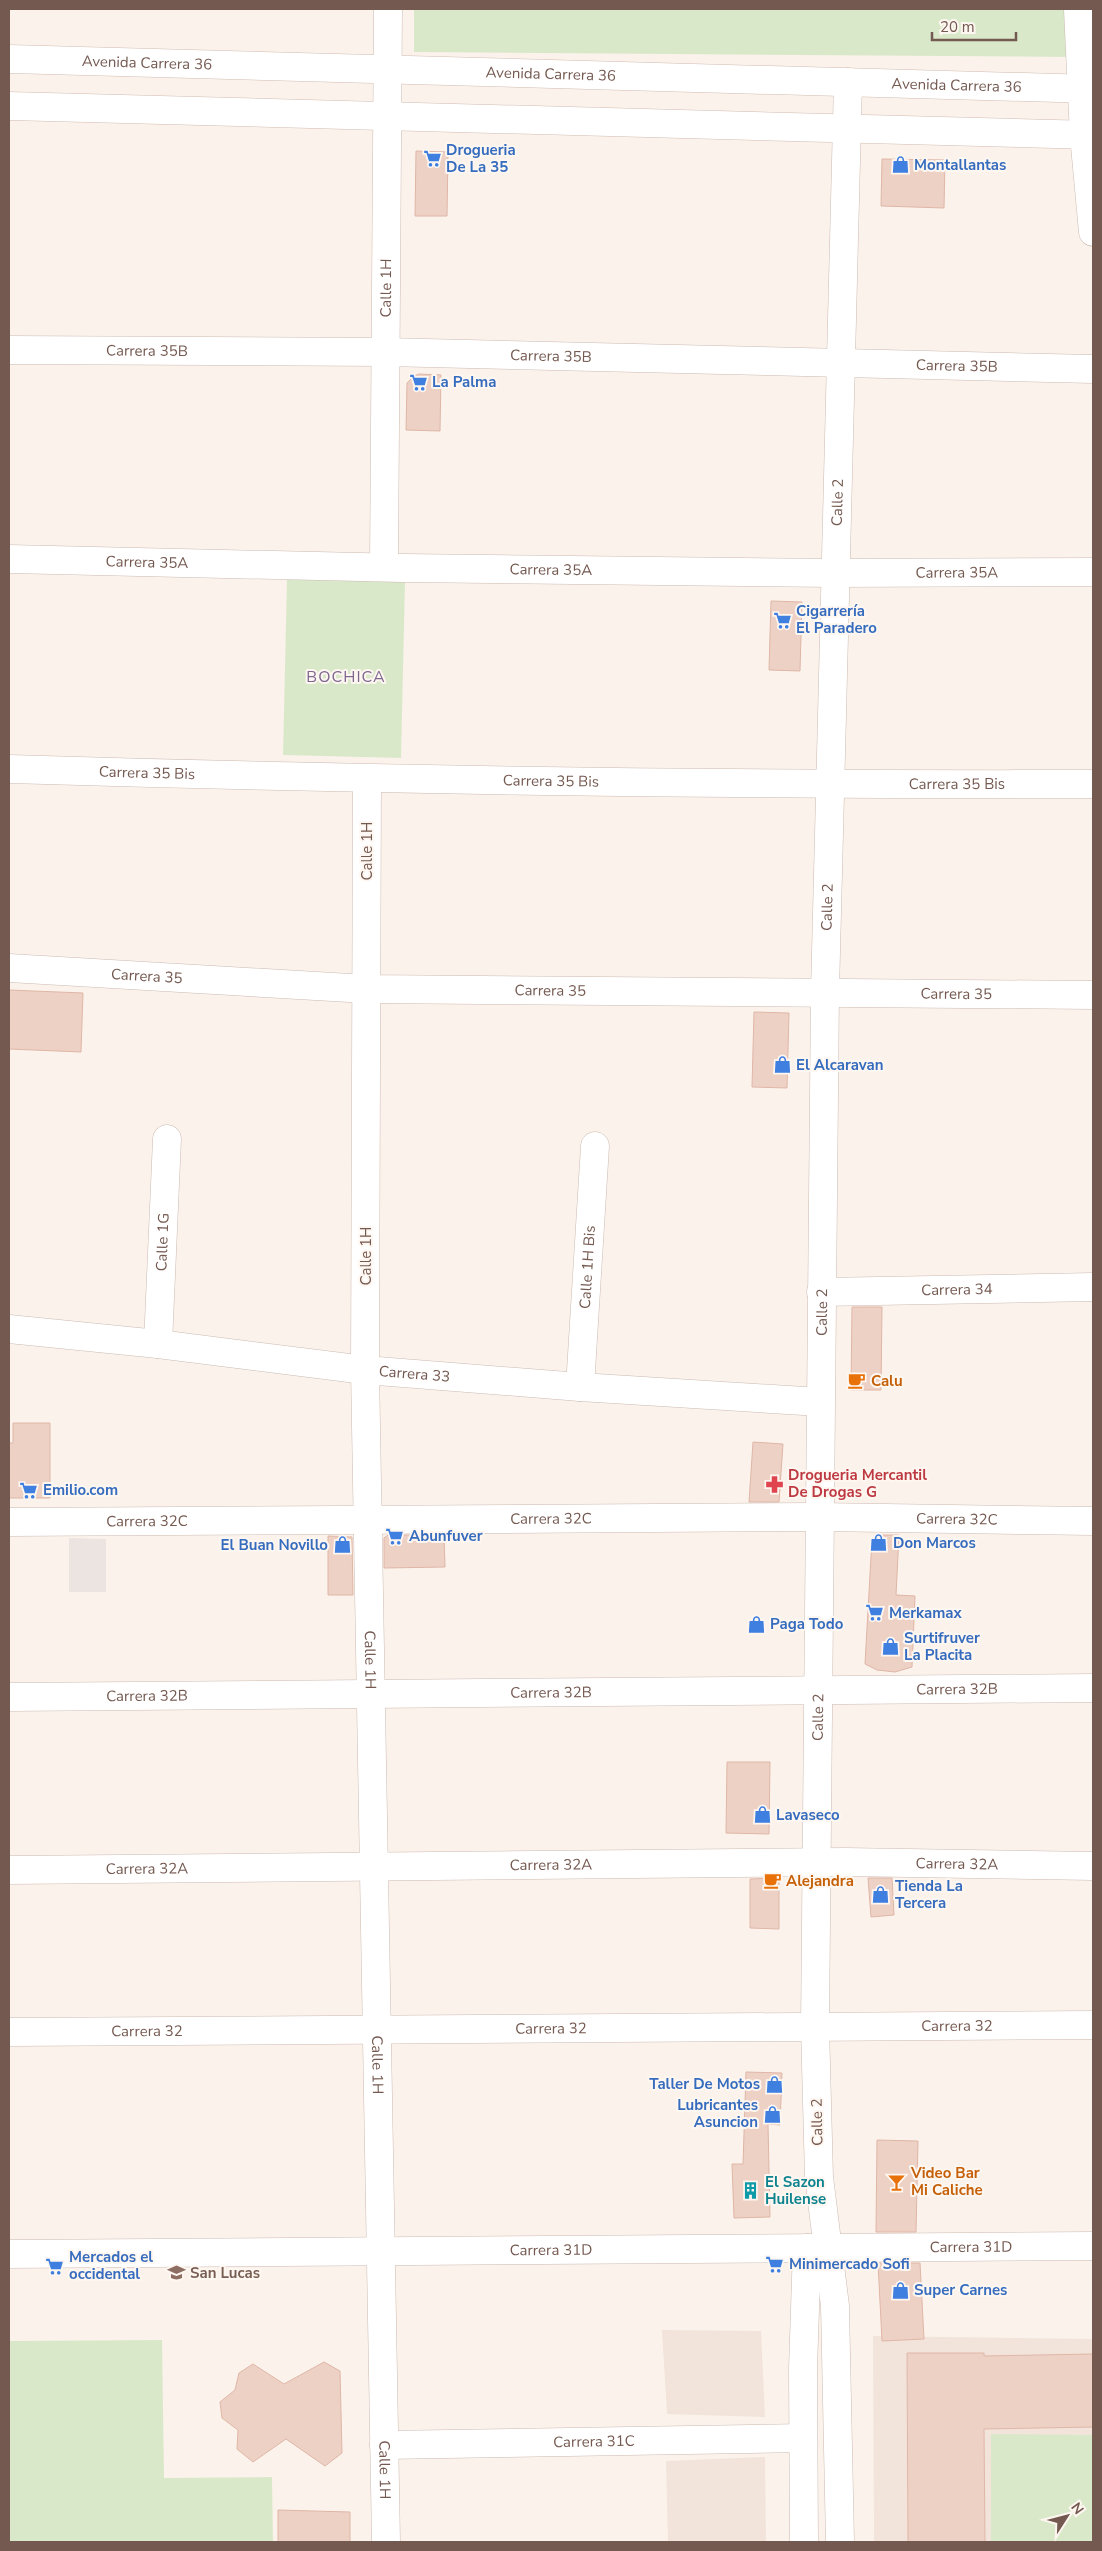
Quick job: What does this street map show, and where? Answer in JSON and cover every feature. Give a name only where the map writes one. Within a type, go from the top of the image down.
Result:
[{"type":"street","name":"Calle 1H","points":[[384,567],[388,9]]},
{"type":"street","points":[[1078,9],[1088,89],[1093,232]]},
{"type":"street","name":"Avenida Carrera 36","points":[[9,59],[1088,89]]},
{"type":"street","name":"Calle 2","points":[[804,2542],[802,2369],[818,2248],[819,2177],[815,2027],[825,992],[848,82]]},
{"type":"street","points":[[9,106],[1089,135]]},
{"type":"street","name":"Carrera 35B","points":[[9,350],[385,352],[1093,369]]},
{"type":"street","name":"Carrera 35A","points":[[9,559],[384,567],[836,573],[1093,572]]},
{"type":"street","name":"Carrera 35 Bis","points":[[9,769],[367,779],[830,785],[1093,784]]},
{"type":"street","name":"Calle 1H","points":[[367,779],[366,1370],[386,2542]]},
{"type":"street","name":"Carrera 35","points":[[9,968],[367,988],[1093,995]]},
{"type":"street","name":"Calle 1G","points":[[158,1344],[167,1139]]},
{"type":"street","name":"Calle 1H Bis","points":[[580,1387],[595,1146]]},
{"type":"street","name":"Carrera 34","points":[[821,1292],[1093,1287]]},
{"type":"street","name":"Carrera 33","points":[[9,1330],[158,1344],[366,1370],[580,1387],[820,1402]]},
{"type":"street","name":"Carrera 32C","points":[[9,1522],[819,1517],[1093,1520]]},
{"type":"street","name":"Carrera 32B","points":[[9,1697],[1093,1688]]},
{"type":"street","name":"Carrera 32A","points":[[9,1870],[817,1863],[1093,1866]]},
{"type":"street","name":"Carrera 32","points":[[9,2032],[1093,2025]]},
{"type":"street","name":"Carrera 31D","points":[[9,2254],[1093,2246]]},
{"type":"street","name":"Calle 2","points":[[818,2248],[836,2306],[840,2542]]},
{"type":"street","name":"Carrera 31C","points":[[384,2445],[803,2438]]},
{"type":"shaded area","points":[[69,1538],[106,1539],[106,1592],[69,1592]]},
{"type":"shaded area","points":[[662,2330],[761,2331],[765,2417],[667,2414]]},
{"type":"shaded area","points":[[873,2336],[1093,2339],[1093,2542],[874,2542]]},
{"type":"shaded area","points":[[765,2457],[766,2542],[668,2542],[666,2461]]},
{"type":"green space","points":[[414,9],[1067,9],[1071,57],[414,52]]},
{"type":"green space","points":[[287,579],[405,582],[401,758],[283,755]]},
{"type":"green space","points":[[162,2340],[164,2478],[272,2477],[273,2542],[9,2542],[9,2341]]},
{"type":"green space","points":[[991,2434],[1093,2435],[1093,2542],[991,2542]]},
{"type":"building","points":[[416,151],[448,152],[447,216],[415,216]]},
{"type":"building","points":[[882,159],[945,160],[944,208],[881,206]]},
{"type":"building","points":[[419,374],[441,375],[440,431],[406,430],[407,383]]},
{"type":"building","points":[[771,601],[802,602],[800,671],[769,670]]},
{"type":"building","points":[[9,990],[83,993],[81,1052],[9,1049]]},
{"type":"building","points":[[754,1012],[789,1013],[787,1088],[752,1087]]},
{"type":"building","points":[[852,1307],[882,1307],[881,1390],[851,1390]]},
{"type":"building","points":[[13,1423],[50,1423],[50,1498],[9,1498],[9,1443],[13,1443]]},
{"type":"building","points":[[753,1442],[783,1444],[779,1502],[749,1502]]},
{"type":"building","points":[[388,1535],[444,1535],[445,1567],[384,1568],[384,1538]]},
{"type":"building","points":[[881,1535],[899,1535],[896,1595],[915,1596],[912,1667],[895,1672],[877,1670],[865,1664],[872,1539]]},
{"type":"building","points":[[328,1536],[352,1537],[353,1595],[328,1595]]},
{"type":"building","points":[[727,1762],[770,1762],[769,1834],[726,1833]]},
{"type":"building","points":[[779,1878],[779,1929],[750,1928],[750,1879]]},
{"type":"building","name":"Tienda La Tercera","points":[[868,1878],[892,1878],[894,1915],[871,1917]]},
{"type":"building","points":[[746,2072],[782,2073],[780,2125],[768,2124],[770,2217],[734,2218],[732,2164],[743,2164]]},
{"type":"building","name":"Video Bar Mi Caliche","points":[[877,2140],[918,2141],[916,2232],[876,2232]]},
{"type":"building","name":"Super Carnes","points":[[878,2263],[920,2263],[924,2339],[882,2341]]},
{"type":"building","points":[[907,2353],[984,2353],[984,2356],[1093,2354],[1093,2427],[984,2429],[985,2542],[908,2542]]},
{"type":"building","points":[[324,2362],[340,2371],[342,2453],[325,2466],[286,2439],[253,2462],[237,2449],[238,2430],[222,2418],[220,2402],[235,2390],[239,2373],[253,2364],[284,2384]]},
{"type":"building","points":[[278,2510],[350,2512],[350,2542],[278,2542]]},
{"type":"place","name":"Drogueria De La 35","points":[[432,159]]},
{"type":"place","name":"Montallantas","points":[[900,165]]},
{"type":"place","name":"La Palma","points":[[418,382]]},
{"type":"place","name":"Cigarrería El Paradero","points":[[782,620]]},
{"type":"place","name":"El Alcaravan","points":[[782,1065]]},
{"type":"place","name":"Calu","points":[[857,1381]]},
{"type":"place","name":"Drogueria Mercantil De Drogas G","points":[[774,1484]]},
{"type":"place","name":"Emilio.com","points":[[29,1490]]},
{"type":"place","name":"Abunfuver","points":[[395,1536]]},
{"type":"place","name":"Don Marcos","points":[[879,1543]]},
{"type":"place","name":"El Buan Novillo","points":[[342,1545]]},
{"type":"place","name":"Merkamax","points":[[875,1613]]},
{"type":"place","name":"Paga Todo","points":[[756,1624]]},
{"type":"place","name":"Surtifruver La Placita","points":[[890,1647]]},
{"type":"place","name":"Lavaseco","points":[[762,1815]]},
{"type":"place","name":"Alejandra","points":[[772,1881]]},
{"type":"place","name":"Tienda La Tercera","points":[[881,1895]]},
{"type":"place","name":"Taller De Motos","points":[[774,2084]]},
{"type":"place","name":"Lubricantes Asuncion","points":[[772,2114]]},
{"type":"place","name":"Video Bar Mi Caliche","points":[[897,2182]]},
{"type":"place","name":"El Sazon Huilense","points":[[751,2191]]},
{"type":"place","name":"Minimercado Sofi","points":[[775,2264]]},
{"type":"place","name":"Mercados el occidental","points":[[55,2266]]},
{"type":"place","name":"San Lucas","points":[[176,2273]]},
{"type":"place","name":"Super Carnes","points":[[900,2290]]},
{"type":"district","name":"BOCHICA","points":[[346,676]]}]
